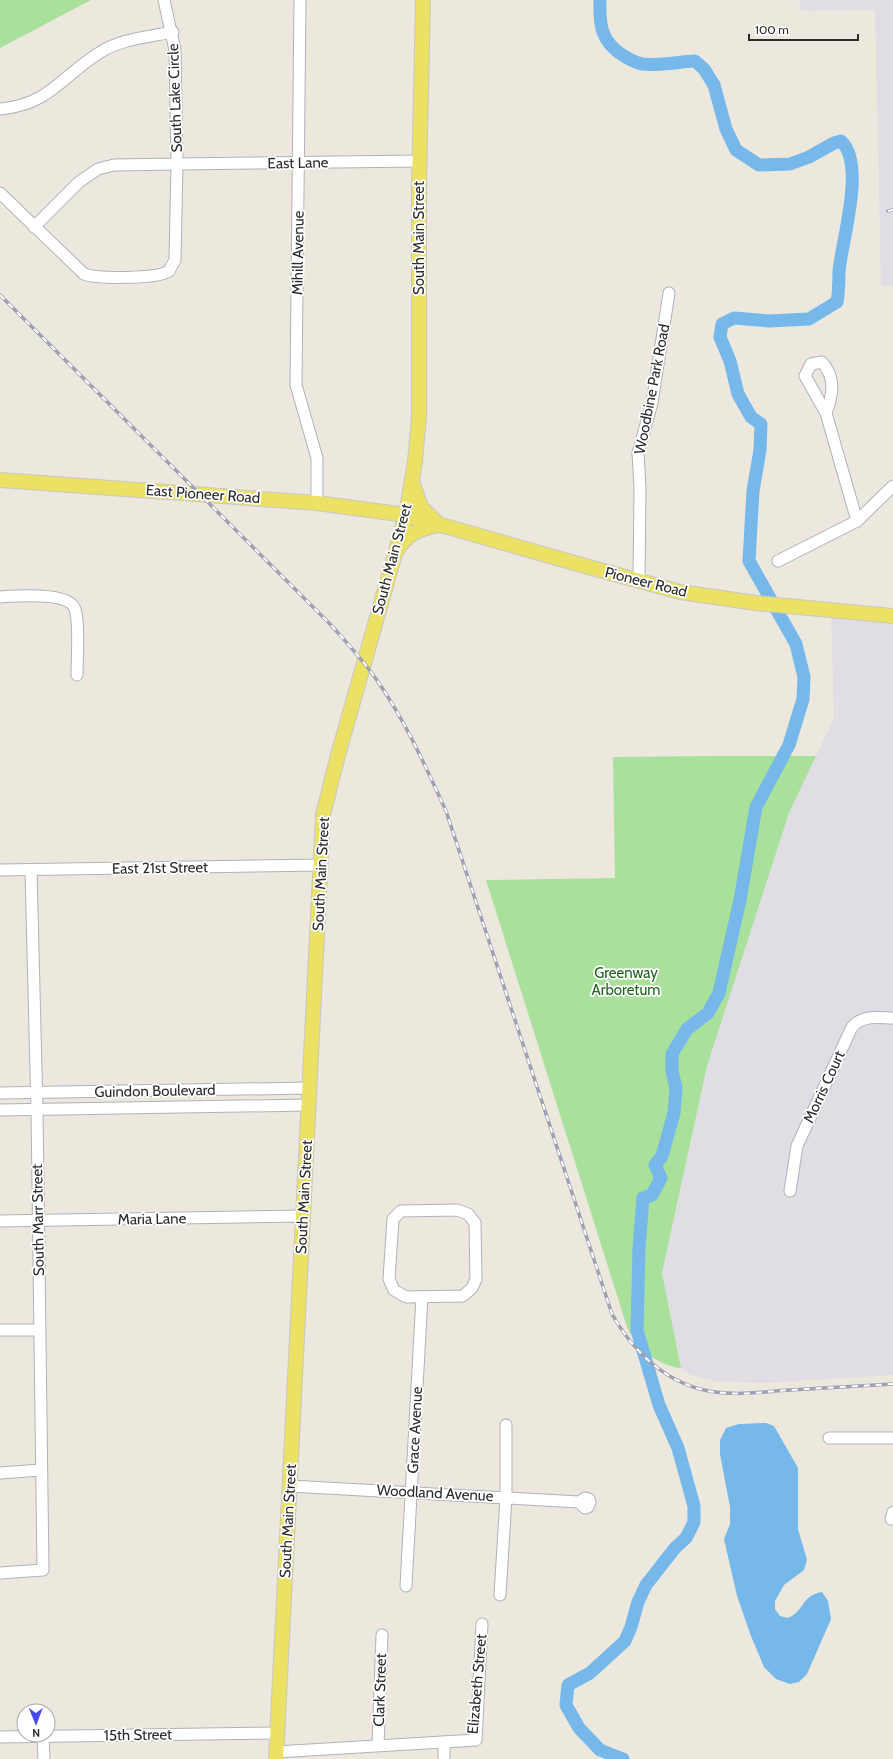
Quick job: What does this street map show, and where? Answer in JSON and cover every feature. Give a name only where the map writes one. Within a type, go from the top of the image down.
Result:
[{"type":"main road","name":"South Main Street","points":[[276,1756],[323,815],[330,785],[406,515],[412,479],[419,417],[419,161],[423,0]]},
{"type":"main road","points":[[412,479],[421,507],[439,525]]},
{"type":"main road","name":"East Pioneer Road","points":[[0,480],[316,502],[406,515]]},
{"type":"main road","name":"Pioneer Road","points":[[406,515],[639,581],[691,594],[789,606],[893,616]]},
{"type":"main road","points":[[395,552],[409,535],[421,529],[439,525]]},
{"type":"street","points":[[164,0],[172,32]]},
{"type":"street","name":"Mihill Avenue","points":[[300,0],[296,384],[317,458],[316,502]]},
{"type":"street","name":"South Lake Circle","points":[[0,108],[23,105],[43,96],[57,88],[98,53],[108,48],[130,41],[172,32],[176,65],[177,164],[175,260],[172,268],[165,274],[156,276],[102,277],[84,274],[0,193]]},
{"type":"street","name":"East Lane","points":[[177,164],[419,161]]},
{"type":"street","name":"South Lake Circle","points":[[34,227],[79,182],[98,169],[114,165],[177,164]]},
{"type":"street","name":"Woodbine Park Road","points":[[639,581],[640,488],[638,455],[651,408],[669,293]]},
{"type":"street","points":[[826,413],[857,522]]},
{"type":"street","points":[[778,561],[857,522],[893,486]]},
{"type":"street","points":[[0,596],[50,597],[66,600],[73,605],[76,613],[78,675]]},
{"type":"street","name":"East 21st Street","points":[[0,870],[321,865]]},
{"type":"street","name":"South Marr Street","points":[[0,1573],[43,1570],[37,1221],[37,1092],[31,870]]},
{"type":"street","name":"Morris Court","points":[[790,1191],[797,1146],[851,1029],[857,1022],[864,1018],[893,1018]]},
{"type":"street","name":"Guindon Boulevard","points":[[0,1093],[310,1088]]},
{"type":"street","name":"Guindon Boulevard","points":[[0,1110],[309,1105]]},
{"type":"street","points":[[457,1210],[468,1214],[475,1223],[476,1279],[472,1288],[464,1296],[422,1297],[406,1296],[394,1290],[390,1279],[393,1219],[401,1211],[457,1210]]},
{"type":"street","name":"Maria Lane","points":[[0,1221],[304,1216]]},
{"type":"street","name":"Grace Avenue","points":[[406,1586],[422,1297]]},
{"type":"street","points":[[0,1330],[39,1330]]},
{"type":"street","points":[[500,1594],[506,1497],[506,1425]]},
{"type":"street","points":[[829,1438],[893,1438]]},
{"type":"street","points":[[0,1473],[41,1470]]},
{"type":"street","name":"Woodland Avenue","points":[[290,1486],[580,1502]]},
{"type":"street","name":"Elizabeth Street","points":[[444,1742],[476,1740],[482,1624]]},
{"type":"street","name":"Clark Street","points":[[378,1745],[382,1635]]},
{"type":"street","name":"15th Street","points":[[56,1737],[277,1733]]},
{"type":"street","name":"15th Street","points":[[0,1737],[16,1737]]},
{"type":"street","points":[[276,1756],[378,1745],[444,1742],[444,1759]]},
{"type":"street","points":[[43,1743],[44,1759]]},
{"type":"shaded area","points":[[799,0],[893,0],[893,285],[881,286],[875,10],[801,11]]},
{"type":"shaded area","points":[[831,609],[893,616],[893,1375],[764,1383],[716,1381],[688,1374],[681,1368],[662,1273],[707,1066],[789,813],[834,718]]},
{"type":"green space","points":[[0,0],[91,0],[0,48]]},
{"type":"green space","name":"Greenway Arboretum","points":[[816,756],[789,813],[707,1066],[662,1273],[681,1368],[665,1364],[649,1355],[636,1342],[627,1327],[486,880],[615,878],[613,757]]},
{"type":"water","points":[[766,1423],[774,1426],[798,1468],[798,1529],[807,1560],[804,1570],[784,1585],[775,1601],[775,1609],[780,1616],[788,1618],[798,1611],[806,1600],[815,1594],[822,1592],[828,1601],[831,1619],[807,1674],[799,1682],[790,1684],[776,1679],[764,1667],[737,1596],[724,1539],[730,1524],[730,1507],[720,1454],[720,1440],[726,1428],[739,1424]]},
{"type":"waterway","points":[[600,0],[600,17],[603,32],[610,45],[616,51],[637,63],[661,64],[695,61],[704,69],[714,85],[726,129],[736,150],[759,165],[790,164],[809,157],[834,143],[841,141],[848,152],[852,167],[852,184],[848,222],[839,271],[839,290],[837,302],[809,319],[769,321],[734,318],[722,324],[720,337],[730,361],[738,394],[751,417],[761,424],[760,450],[753,491],[749,561],[796,644],[804,677],[803,699],[789,745],[756,807],[740,900],[719,993],[708,1013],[687,1029],[672,1054],[672,1071],[676,1088],[674,1113],[662,1156],[655,1165],[661,1178],[652,1195],[643,1198],[639,1248],[637,1330],[659,1405],[678,1448],[694,1506],[694,1522],[686,1538],[675,1548],[646,1585],[638,1602],[631,1627],[625,1641],[590,1673],[568,1685],[566,1705],[579,1728],[600,1750],[623,1759]]},
{"type":"railway","points":[[888,211],[893,210]]},
{"type":"railway","points":[[0,295],[331,625],[369,669],[395,708],[422,759],[446,811],[612,1314],[633,1344],[659,1369],[690,1386],[707,1391],[742,1394],[782,1390],[893,1384]]}]
